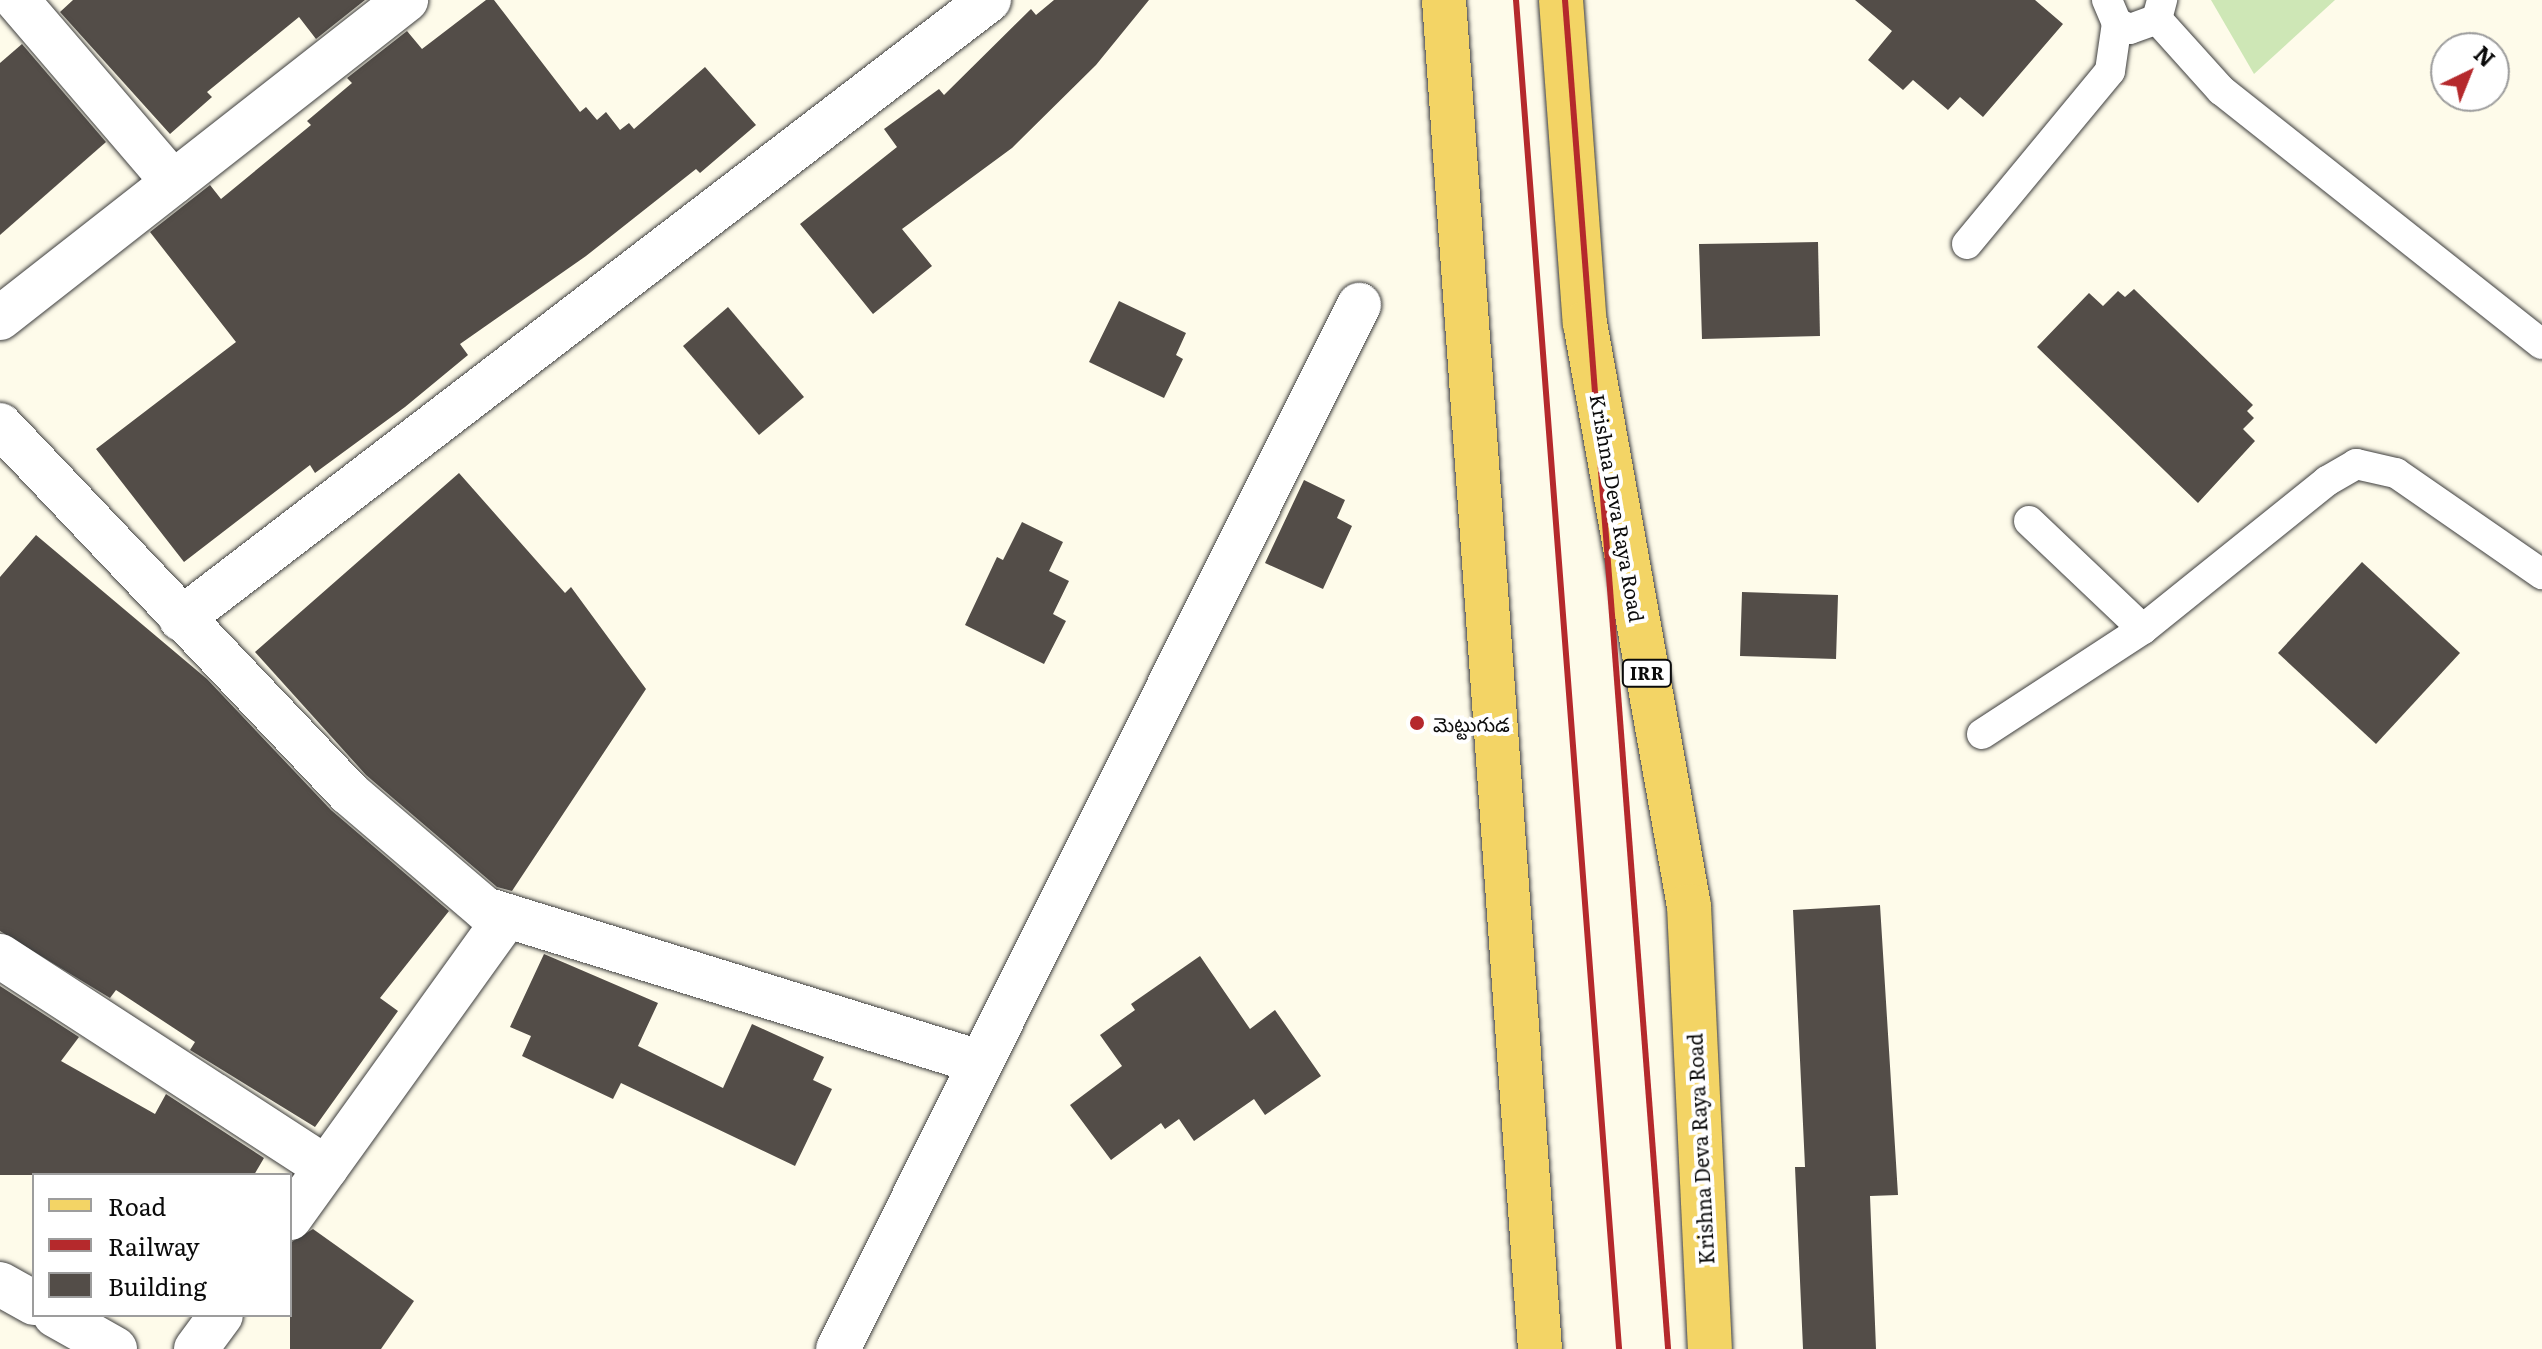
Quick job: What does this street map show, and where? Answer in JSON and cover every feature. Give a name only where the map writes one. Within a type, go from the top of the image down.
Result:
[{"type":"main road","points":[[1444,0],[1445,71],[1540,1349]]},
{"type":"main road","name":"Krishna Deva Raya Road","points":[[1561,0],[1585,323],[1689,906],[1710,1349]]},
{"type":"street","points":[[17,0],[173,182]]},
{"type":"street","points":[[181,619],[989,0]]},
{"type":"street","points":[[0,318],[402,1]]},
{"type":"street","points":[[838,1349],[1359,305]]},
{"type":"street","points":[[0,425],[349,793],[485,909],[979,1062]]},
{"type":"street","points":[[292,1215],[507,916]]},
{"type":"street","points":[[0,956],[326,1168]]},
{"type":"street","points":[[0,1284],[32,1302]]},
{"type":"street","points":[[59,1317],[115,1349]]},
{"type":"street","points":[[196,1349],[220,1317]]},
{"type":"lane","points":[[2112,11],[2130,29],[2160,10],[2221,90],[2542,344]]},
{"type":"lane","points":[[1967,244],[2110,71],[2112,11]]},
{"type":"lane","points":[[1982,734],[2143,629],[2327,481],[2356,464],[2396,473],[2542,574]]},
{"type":"lane","points":[[2029,521],[2143,629]]},
{"type":"green space","points":[[2211,0],[2335,0],[2254,74]]},
{"type":"building","points":[[73,0],[365,0],[316,39],[299,17],[207,92],[212,97],[170,134],[60,12]]},
{"type":"building","points":[[486,0],[494,0],[580,112],[586,107],[597,120],[606,112],[620,130],[629,123],[634,129],[705,67],[756,125],[700,173],[696,169],[586,256],[460,344],[468,355],[405,407],[315,473],[310,465],[184,562],[96,449],[236,342],[150,232],[210,185],[221,199],[311,125],[307,121],[352,83],[347,78],[407,31],[422,49]]},
{"type":"building","points":[[1054,0],[1149,0],[1096,65],[1012,148],[902,229],[932,266],[873,314],[800,224],[897,147],[884,129],[939,89],[944,95],[1031,9],[1036,15]]},
{"type":"building","points":[[1855,0],[2035,0],[2063,24],[1983,117],[1960,97],[1948,110],[1913,80],[1903,90],[1868,60],[1892,31]]},
{"type":"building","points":[[22,44],[106,142],[0,235],[0,63]]},
{"type":"building","points":[[1818,242],[1820,336],[1702,339],[1699,244]]},
{"type":"building","points":[[2134,289],[2253,405],[2247,411],[2254,418],[2243,429],[2255,441],[2198,503],[2037,347],[2089,293],[2103,306],[2118,291],[2125,297]]},
{"type":"building","points":[[1119,301],[1186,333],[1176,355],[1183,359],[1164,398],[1089,362]]},
{"type":"building","points":[[728,307],[804,397],[759,435],[683,346]]},
{"type":"building","points":[[459,473],[565,593],[571,587],[646,689],[512,891],[497,887],[366,775],[255,652]]},
{"type":"building","points":[[1304,480],[1345,500],[1337,518],[1352,526],[1323,589],[1265,563]]},
{"type":"building","points":[[1022,522],[1063,542],[1049,571],[1069,581],[1053,614],[1066,621],[1044,664],[965,625],[997,557],[1003,560]]},
{"type":"building","points":[[36,535],[207,679],[331,810],[449,911],[380,998],[398,1011],[315,1127],[190,1050],[195,1042],[116,990],[110,998],[0,931],[0,577]]},
{"type":"building","points":[[2362,562],[2460,653],[2376,744],[2278,653]]},
{"type":"building","points":[[1742,592],[1838,595],[1836,659],[1740,656]]},
{"type":"building","points":[[1880,905],[1898,1195],[1870,1196],[1876,1349],[1803,1349],[1795,1167],[1805,1167],[1793,910]]},
{"type":"building","points":[[544,954],[658,1003],[638,1046],[723,1088],[752,1024],[824,1057],[813,1080],[832,1089],[795,1166],[621,1083],[613,1099],[522,1056],[531,1036],[510,1027]]},
{"type":"building","points":[[1200,956],[1250,1029],[1275,1010],[1321,1076],[1265,1115],[1254,1099],[1194,1141],[1179,1119],[1165,1129],[1161,1123],[1111,1160],[1070,1105],[1122,1066],[1100,1035],[1135,1010],[1131,1004]]},
{"type":"building","points":[[0,986],[79,1037],[61,1061],[155,1114],[166,1094],[264,1158],[255,1173],[0,1175]]},
{"type":"building","points":[[313,1229],[414,1301],[381,1349],[290,1349],[292,1242]]},
{"type":"railway","points":[[1516,0],[1619,1349]]},
{"type":"railway","points":[[1565,0],[1668,1349]]},
{"type":"place","name":"మెట్టుగుడ","points":[[1417,723]]}]
